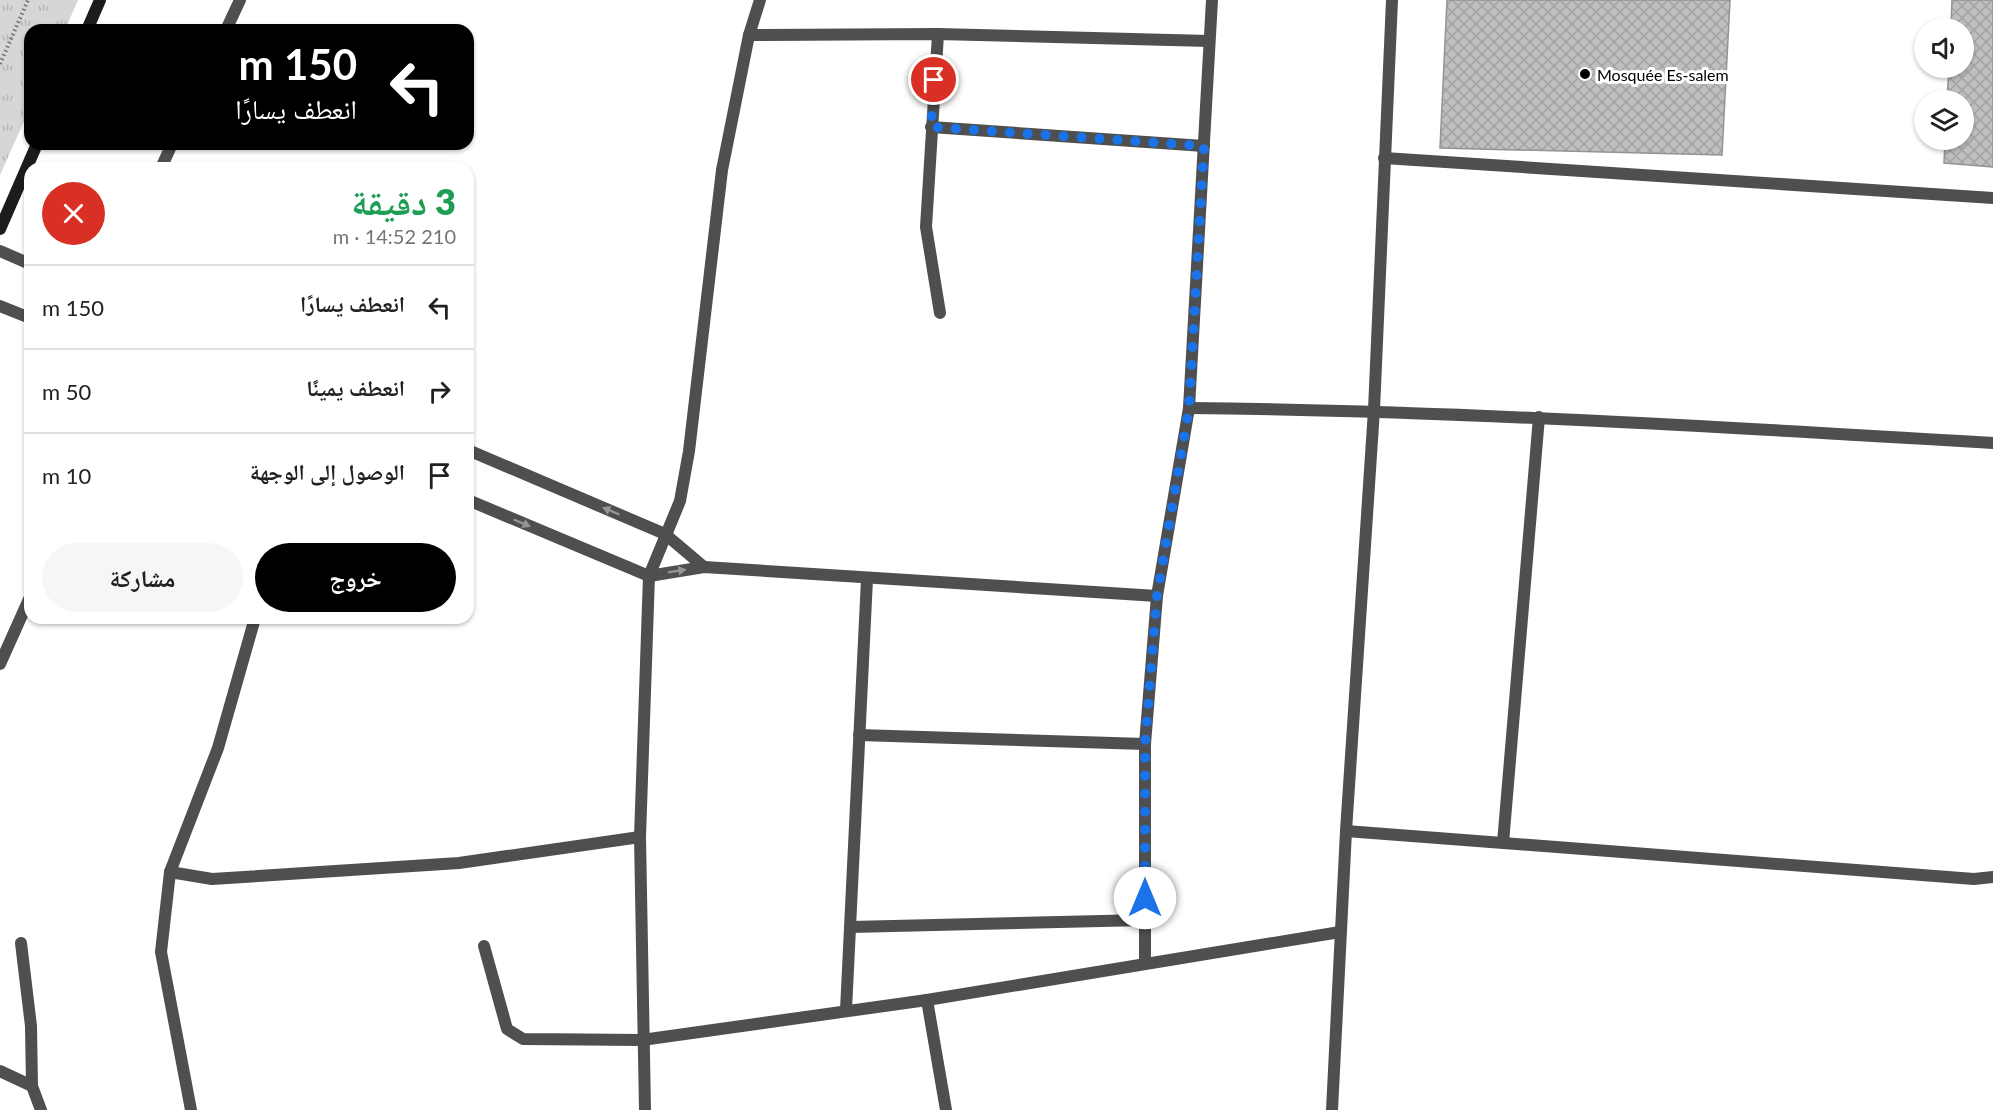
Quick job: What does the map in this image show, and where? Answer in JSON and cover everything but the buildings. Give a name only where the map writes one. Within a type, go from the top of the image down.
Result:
[{"type":"street","points":[[90,24],[100,0]]},
{"type":"street","points":[[229,24],[240,0]]},
{"type":"street","points":[[645,1110],[640,837],[650,576],[665,534],[681,501],[722,170],[749,35],[760,0]]},
{"type":"street","points":[[1145,963],[1145,744],[1157,596],[1189,408],[1212,0]]},
{"type":"street","points":[[1332,1110],[1346,831],[1374,410],[1392,0]]},
{"type":"street","points":[[749,35],[938,34],[1209,40]]},
{"type":"street","points":[[938,34],[926,227],[940,314]]},
{"type":"street","points":[[931,127],[1204,146]]},
{"type":"street","points":[[1384,158],[1993,198]]},
{"type":"street","points":[[0,230],[24,174]]},
{"type":"street","points":[[0,251],[24,261]]},
{"type":"street","points":[[0,306],[24,316]]},
{"type":"street","points":[[1189,408],[1374,410],[1539,417],[1993,443]]},
{"type":"street","points":[[1503,843],[1539,417]]},
{"type":"street","points":[[474,453],[665,534],[704,567]]},
{"type":"street","points":[[474,503],[650,576],[704,567],[1157,596]]},
{"type":"street","points":[[846,1010],[867,579]]},
{"type":"street","points":[[0,664],[24,610]]},
{"type":"street","points":[[191,1110],[161,951],[170,872],[218,748],[253,624]]},
{"type":"street","points":[[859,735],[1145,744]]},
{"type":"street","points":[[1346,831],[1974,879],[1993,877]]},
{"type":"street","points":[[170,872],[212,879],[459,863],[640,837]]},
{"type":"street","points":[[851,927],[1145,920]]},
{"type":"street","points":[[484,945],[507,1029],[523,1039],[642,1040],[927,1000],[1340,932]]},
{"type":"street","points":[[21,943],[31,1026],[32,1086],[41,1110]]},
{"type":"street","points":[[927,1000],[946,1110]]},
{"type":"street","points":[[0,1071],[32,1086]]},
{"type":"path","points":[[0,64],[28,0]]},
{"type":"green space","points":[[0,0],[78,0],[68,24],[24,24],[24,121],[0,175]]},
{"type":"place","name":"Mosquée Es-salem","points":[[1585,74]]},
{"type":"route","points":[[934,80],[931,127],[1204,146],[1189,408],[1157,596],[1145,744],[1145,898]]}]
